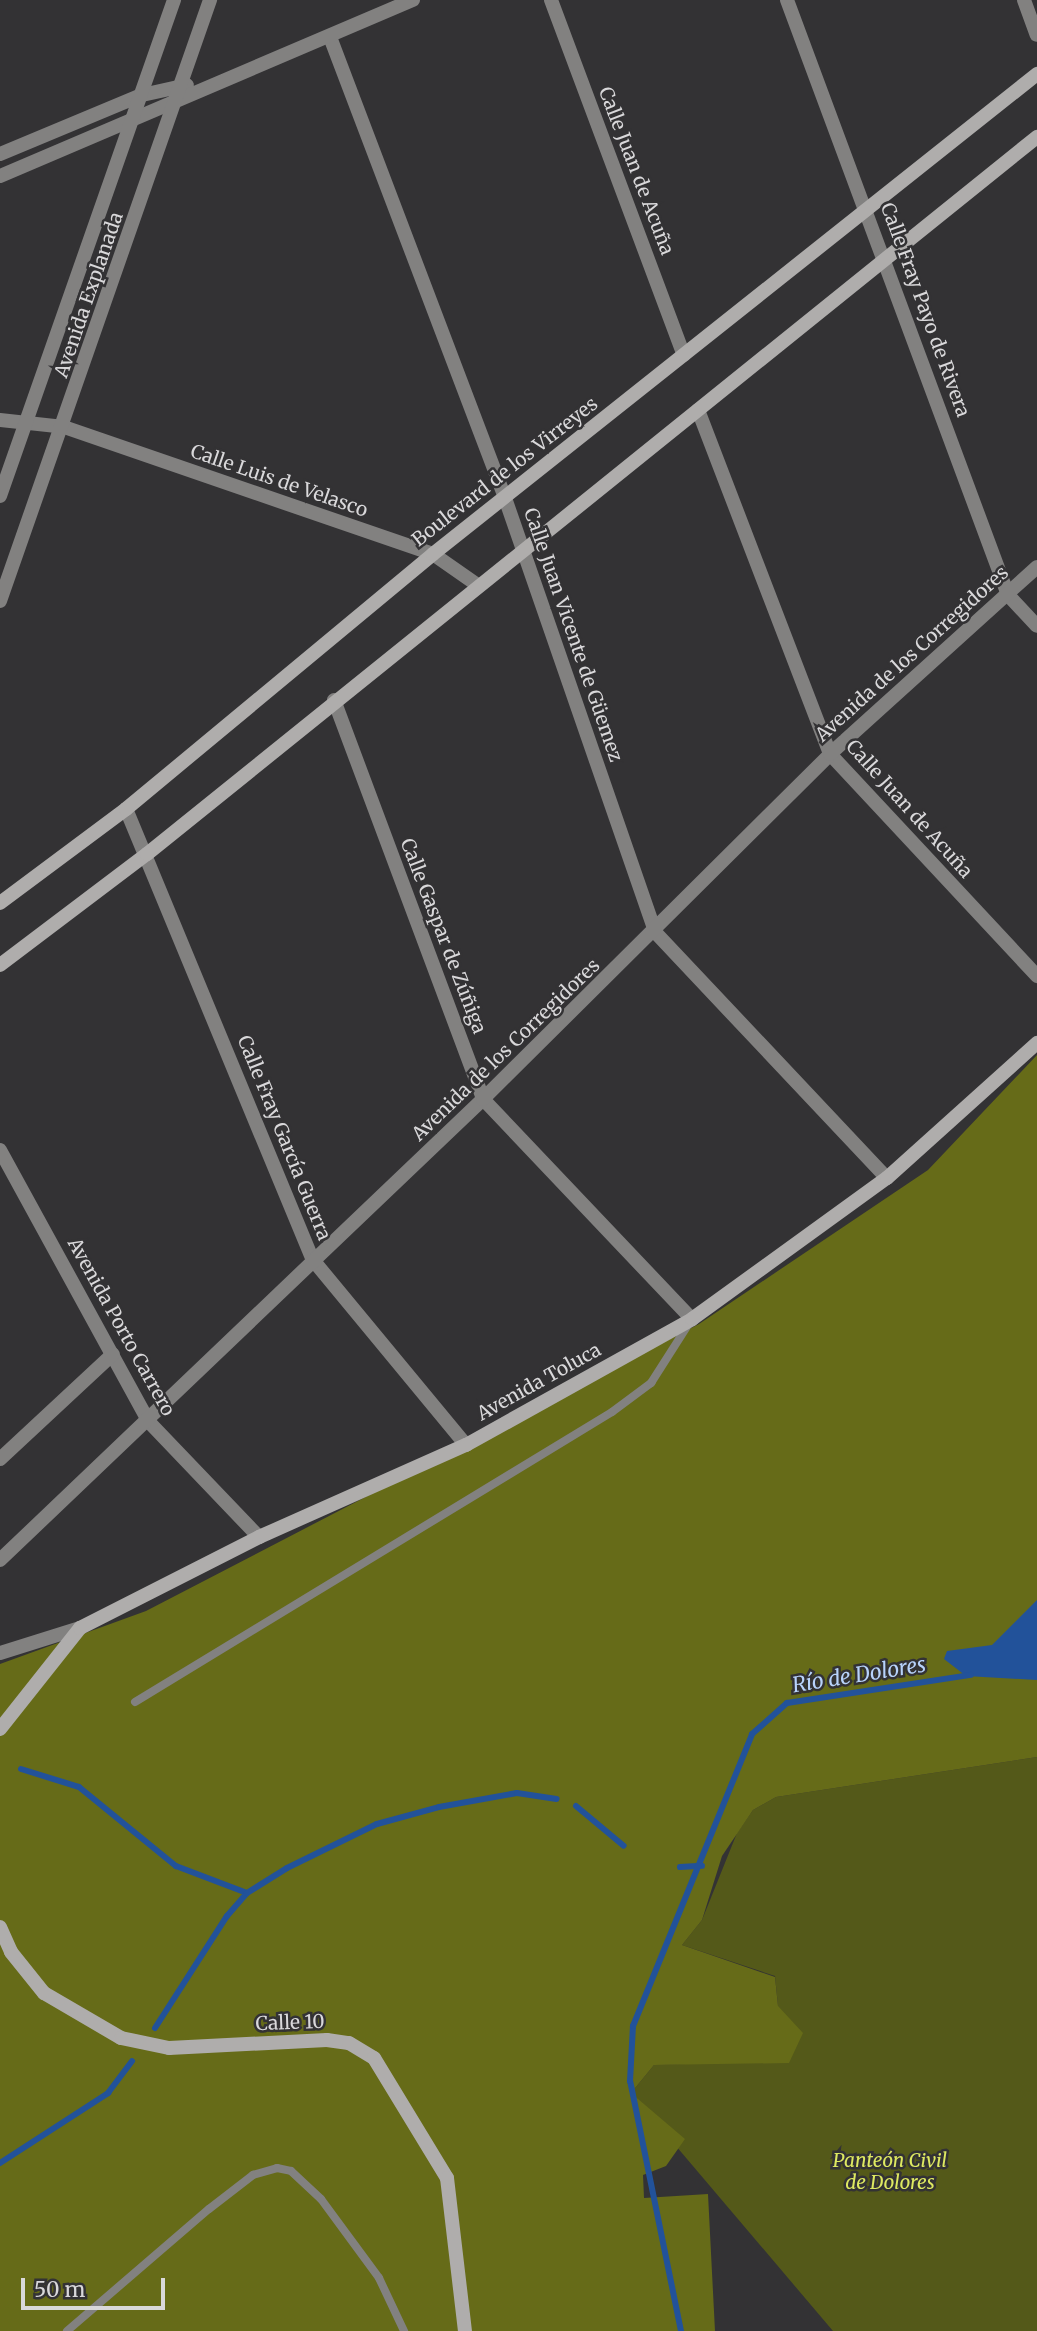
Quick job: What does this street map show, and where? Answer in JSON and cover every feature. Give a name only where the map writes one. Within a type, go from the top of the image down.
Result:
[{"type":"street","name":"Avenida Explanada","points":[[0,496],[174,0]]},
{"type":"street","name":"Avenida Explanada","points":[[0,601],[64,427],[210,0]]},
{"type":"street","points":[[0,176],[176,104],[202,87],[330,37],[413,0]]},
{"type":"street","name":"Calle Juan de Acuña","points":[[551,0],[684,355]]},
{"type":"street","name":"Calle Fray Payo de Rivera","points":[[787,0],[886,257],[1008,595],[1037,626]]},
{"type":"street","points":[[1024,0],[1037,35]]},
{"type":"street","name":"Calle Juan Vicente de Güemez","points":[[330,37],[505,498],[655,932],[887,1178]]},
{"type":"street","name":"Boulevard de los Virreyes","points":[[0,903],[126,809],[433,554],[1037,74]]},
{"type":"street","points":[[0,154],[142,95],[182,84],[202,87]]},
{"type":"street","points":[[0,965],[147,854],[476,584],[698,410],[1037,137]]},
{"type":"street","name":"Calle Juan de Acuña","points":[[698,410],[830,754],[1037,976]]},
{"type":"street","name":"Calle Luis de Velasco","points":[[0,420],[28,420],[64,427],[433,554],[476,584]]},
{"type":"street","name":"Avenida de los Corregidores","points":[[3,1551],[149,1422],[313,1260],[655,932],[830,754],[1037,567]]},
{"type":"street","name":"Calle Gaspar de Zúñiga","points":[[334,700],[483,1099],[692,1319]]},
{"type":"street","name":"Calle Fray García Guerra","points":[[126,809],[147,854],[313,1260],[466,1445]]},
{"type":"street","name":"Avenida Toluca","points":[[0,1653],[80,1628],[259,1537],[466,1445],[692,1319],[887,1178],[1037,1043]]},
{"type":"street","name":"Avenida Porto Carrero","points":[[0,1150],[149,1422],[259,1537]]},
{"type":"street","points":[[0,1459],[113,1354]]},
{"type":"street","points":[[0,1729],[80,1628]]},
{"type":"street","name":"Calle 10","points":[[0,1927],[11,1952],[44,1993],[121,2038],[170,2048],[327,2040],[349,2043],[374,2058],[447,2178],[465,2331]]},
{"type":"lane","points":[[135,1702],[612,1412],[651,1383],[692,1319]]},
{"type":"lane","points":[[67,2331],[209,2209],[253,2175],[276,2168],[291,2171],[321,2199],[379,2278],[404,2331]]},
{"type":"green space","name":"Panteón Civil de Dolores","points":[[1037,1757],[1037,2331],[833,2331],[631,2093],[654,2065],[718,2063],[778,2006],[775,1976],[682,1945],[702,1920],[737,1833],[753,1810],[776,1797]]},
{"type":"shaded area","points":[[1037,1055],[1037,1757],[776,1797],[753,1810],[722,1856],[702,1920],[682,1945],[775,1977],[778,2006],[803,2033],[789,2063],[654,2065],[631,2093],[685,2139],[666,2166],[643,2175],[644,2198],[708,2194],[715,2331],[0,2331],[0,1664],[146,1611],[699,1324],[928,1170]]},
{"type":"water","points":[[1037,1600],[1037,1680],[966,1676],[944,1659],[947,1651],[992,1645]]},
{"type":"waterway","name":"Río de Dolores","points":[[681,2331],[630,2081],[633,2026],[752,1734],[787,1703],[971,1675]]},
{"type":"waterway","points":[[21,1769],[79,1787],[176,1866],[247,1893]]},
{"type":"waterway","points":[[155,2028],[227,1916],[247,1893],[287,1868],[377,1824],[439,1807],[517,1793],[557,1799]]},
{"type":"waterway","points":[[576,1806],[624,1846]]},
{"type":"waterway","points":[[680,1867],[702,1866]]},
{"type":"waterway","points":[[0,2163],[108,2093],[132,2061]]}]
